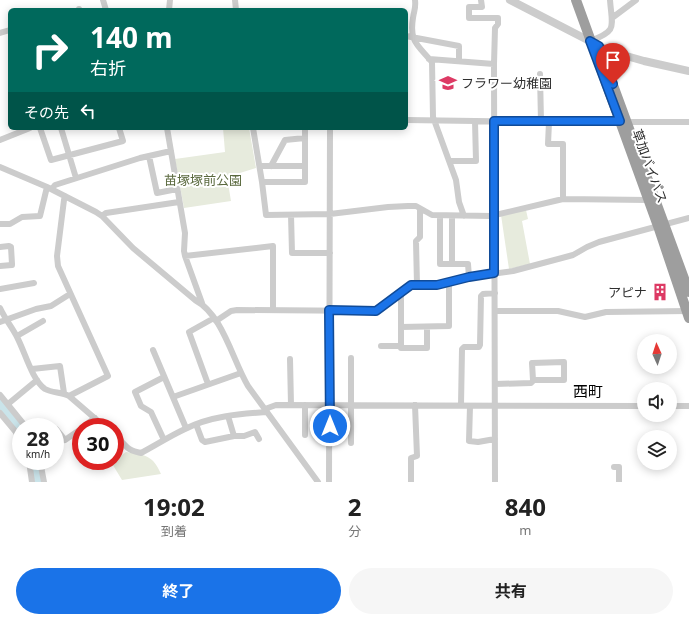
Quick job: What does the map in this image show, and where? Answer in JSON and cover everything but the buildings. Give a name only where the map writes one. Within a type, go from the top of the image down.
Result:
[{"type":"highway","name":"草加バイパス","points":[[576,0],[595,42],[662,225],[689,292]]},
{"type":"highway","name":"草加バイパス","points":[[583,0],[595,42]]},
{"type":"highway","name":"草加バイパス","points":[[624,121],[648,200],[662,225],[688,314]]},
{"type":"street","points":[[409,36],[416,9],[415,0]]},
{"type":"street","points":[[481,0],[482,7],[470,7],[470,18],[498,18],[498,24],[495,28],[494,64],[495,482]]},
{"type":"street","points":[[510,0],[609,50],[637,59],[689,71]]},
{"type":"street","points":[[595,42],[609,33],[612,26],[610,0]]},
{"type":"street","points":[[612,18],[636,0]]},
{"type":"street","points":[[409,36],[432,62],[433,120],[450,161],[456,180],[459,202],[464,216]]},
{"type":"street","points":[[409,36],[459,46],[458,60]]},
{"type":"street","points":[[430,59],[494,64]]},
{"type":"street","points":[[540,74],[541,122]]},
{"type":"street","points":[[408,120],[689,122]]},
{"type":"street","points":[[450,161],[476,161],[475,121]]},
{"type":"street","points":[[549,122],[548,144],[563,144],[563,199]]},
{"type":"street","points":[[0,140],[25,130]]},
{"type":"street","points":[[41,130],[50,160],[123,141],[120,130]]},
{"type":"street","points":[[62,130],[76,178]]},
{"type":"street","points":[[167,130],[185,233],[185,256],[202,303],[222,330],[248,386],[318,482]]},
{"type":"street","points":[[253,130],[260,166],[266,214],[330,214],[388,207],[416,206],[432,215],[440,216],[494,215],[563,199],[648,200]]},
{"type":"street","points":[[262,182],[305,182],[305,130]]},
{"type":"street","points":[[329,482],[330,130]]},
{"type":"street","points":[[271,166],[285,140],[305,138]]},
{"type":"street","points":[[0,224],[10,224],[22,217],[40,216],[50,188],[55,185],[149,156],[171,151]]},
{"type":"street","points":[[149,156],[157,194],[177,189]]},
{"type":"street","points":[[260,166],[305,166]]},
{"type":"street","points":[[0,167],[50,188],[102,216],[144,257],[195,300],[202,303]]},
{"type":"street","points":[[65,196],[56,256],[58,266],[108,376],[67,394]]},
{"type":"street","points":[[102,216],[106,213],[179,202]]},
{"type":"street","points":[[417,286],[416,241],[420,237],[420,209]]},
{"type":"street","points":[[291,215],[292,253],[330,253]]},
{"type":"street","points":[[440,216],[440,264],[468,264],[469,277]]},
{"type":"street","points":[[452,216],[452,264]]},
{"type":"street","points":[[208,384],[189,332],[231,312],[237,310],[376,311],[411,285],[437,285],[469,277],[513,271],[573,255],[586,247],[599,242],[689,218]]},
{"type":"street","points":[[185,256],[273,246],[273,310]]},
{"type":"street","points":[[0,247],[11,247],[12,264],[0,266]]},
{"type":"street","points":[[401,327],[449,326],[449,282]]},
{"type":"street","points":[[0,289],[34,283]]},
{"type":"street","points":[[401,292],[401,346]]},
{"type":"street","points":[[461,405],[462,349],[464,347],[479,347],[481,296],[483,294],[495,293]]},
{"type":"street","points":[[3,320],[36,309],[51,306],[70,294]]},
{"type":"street","points":[[0,308],[3,320],[16,336],[38,384],[47,390],[67,394],[95,418]]},
{"type":"street","points":[[495,311],[558,311],[585,317],[606,312],[688,314]]},
{"type":"street","points":[[16,336],[43,322]]},
{"type":"street","points":[[381,346],[427,348],[427,327]]},
{"type":"street","points":[[153,350],[186,428]]},
{"type":"street","points":[[290,358],[291,405]]},
{"type":"street","points":[[351,358],[351,443]]},
{"type":"street","points":[[495,384],[531,383],[533,380],[564,380],[564,362],[532,363],[533,380]]},
{"type":"street","points":[[32,369],[60,366],[67,394]]},
{"type":"street","points":[[173,397],[241,373]]},
{"type":"street","points":[[164,377],[135,392],[141,406],[151,412],[164,440]]},
{"type":"street","points":[[8,404],[37,380]]},
{"type":"street","points":[[0,395],[19,418]]},
{"type":"street","points":[[124,446],[131,451],[142,453],[186,428],[196,424],[228,416],[266,410],[276,405],[637,406]]},
{"type":"street","points":[[305,405],[305,435]]},
{"type":"street","points":[[411,482],[411,458],[417,456],[415,405]]},
{"type":"street","points":[[470,406],[469,442],[495,439]]},
{"type":"street","points":[[677,406],[689,406]]},
{"type":"street","points":[[0,413],[12,427]]},
{"type":"street","points":[[228,416],[234,436]]},
{"type":"street","points":[[196,424],[202,440],[205,442],[234,436],[244,436],[255,432],[259,439]]},
{"type":"street","points":[[64,439],[65,440],[72,435]]},
{"type":"street","points":[[614,467],[619,467],[619,482]]},
{"type":"street","points":[[30,470],[32,482]]},
{"type":"street","points":[[42,470],[44,482]]},
{"type":"green space","name":"苗塚塚前公園","points":[[223,130],[249,130],[256,168],[227,177],[231,201],[184,208],[175,159],[225,152]]},
{"type":"green space","points":[[526,210],[528,219],[522,221],[530,264],[509,269],[501,215]]},
{"type":"green space","points":[[126,452],[148,457],[155,463],[161,474],[122,480],[116,470],[124,470],[124,453]]},
{"type":"waterway","points":[[0,404],[12,418]]},
{"type":"waterway","points":[[36,470],[38,482]]},
{"type":"place","name":"フラワー幼稚園","points":[[448,83]]},
{"type":"place","name":"アピナ","points":[[660,292]]},
{"type":"district","name":"西町","points":[[588,392]]},
{"type":"route","points":[[330,426],[329,310],[376,311],[411,285],[437,285],[469,277],[494,273],[494,121],[620,121],[590,41],[599,46],[613,84]]}]
